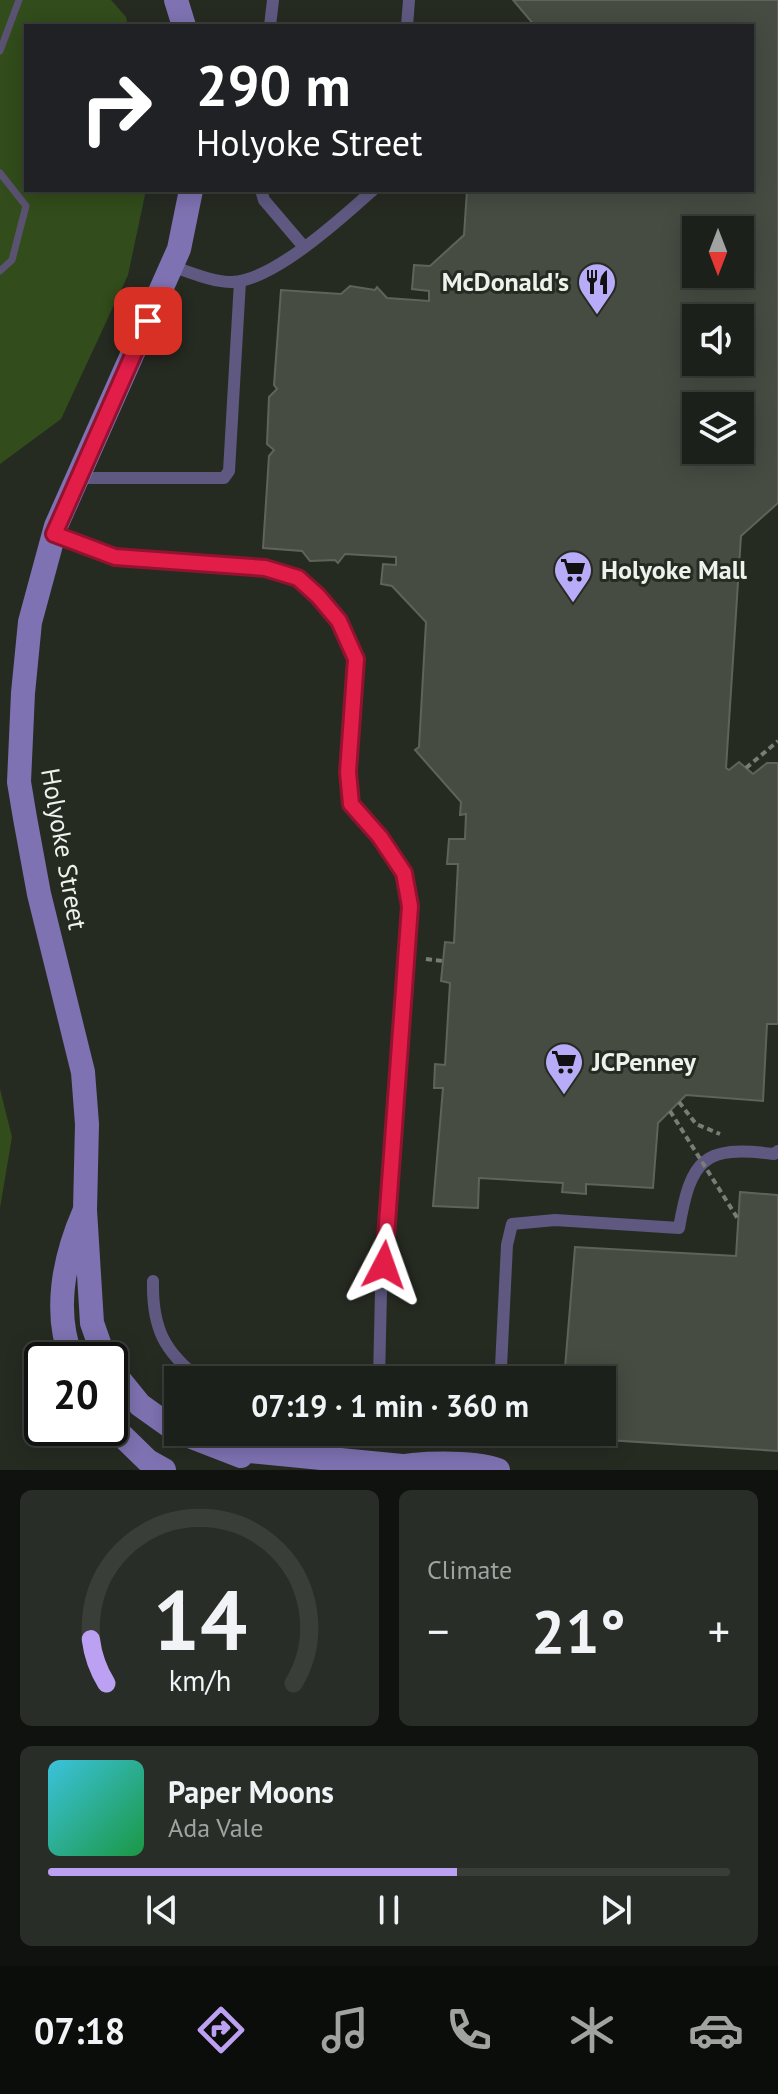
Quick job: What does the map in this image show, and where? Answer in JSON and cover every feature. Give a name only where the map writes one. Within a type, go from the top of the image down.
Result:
[{"type":"street","points":[[176,0],[183,24]]},
{"type":"street","name":"Holyoke Street","points":[[99,1342],[92,1323],[85,1210],[87,1124],[83,1072],[39,894],[19,782],[23,693],[30,622],[54,534],[179,249],[191,192]]},
{"type":"street","name":"Holyoke Street","points":[[67,1342],[63,1329],[63,1299],[69,1245],[85,1210]]},
{"type":"street","points":[[128,1390],[140,1405],[164,1422]]},
{"type":"street","points":[[128,1442],[148,1461],[164,1470]]},
{"type":"street","points":[[216,1446],[394,1468],[487,1466],[498,1470]]},
{"type":"street","points":[[229,1449],[268,1470]]},
{"type":"lane","points":[[270,24],[273,0]]},
{"type":"lane","points":[[407,24],[409,0]]},
{"type":"lane","points":[[262,192],[264,200],[304,247]]},
{"type":"lane","points":[[171,266],[210,278],[240,281],[256,277],[304,247],[371,192]]},
{"type":"lane","points":[[78,478],[224,478],[229,471],[240,281]]},
{"type":"lane","points":[[54,534],[115,557],[265,568],[298,578],[339,621],[356,659],[348,772],[351,804],[380,837],[404,873],[410,906],[381,1291],[379,1366]]},
{"type":"lane","points":[[501,1366],[507,1245],[512,1224],[555,1220],[679,1228],[685,1195],[695,1168],[716,1154],[742,1150],[774,1154],[778,1151]]},
{"type":"lane","points":[[153,1281],[153,1303],[166,1346],[182,1366]]},
{"type":"path","points":[[746,768],[778,741]]},
{"type":"path","points":[[426,959],[443,961]]},
{"type":"path","points":[[679,1102],[696,1124],[720,1134]]},
{"type":"path","points":[[670,1111],[738,1219]]},
{"type":"green space","points":[[0,0],[111,0],[126,17],[128,24],[24,24],[24,192],[146,192],[128,275],[61,419],[0,464]]},
{"type":"green space","points":[[0,1089],[12,1137],[0,1208]]},
{"type":"building","name":"Holyoke Mall","points":[[513,0],[778,0],[778,503],[741,536],[726,768],[729,770],[739,762],[753,774],[767,763],[778,763],[778,1024],[767,1024],[763,1101],[686,1095],[658,1123],[653,1188],[586,1184],[586,1194],[562,1192],[563,1183],[479,1178],[478,1208],[433,1206],[443,1088],[434,1088],[435,1064],[445,1065],[450,983],[441,981],[445,942],[454,943],[458,864],[447,864],[449,839],[465,839],[466,814],[460,815],[461,802],[415,750],[419,747],[426,622],[392,586],[381,584],[383,564],[396,565],[396,557],[345,554],[338,563],[335,560],[310,561],[302,551],[263,548],[269,456],[274,450],[267,444],[269,397],[277,389],[274,385],[281,290],[341,294],[350,286],[375,290],[377,287],[387,298],[429,301],[429,291],[412,289],[414,265],[430,266],[464,235],[467,192],[754,192],[754,24],[533,24]]},
{"type":"building","points":[[740,1192],[778,1195],[778,1451],[616,1441],[616,1366],[565,1366],[575,1247],[736,1256]]},
{"type":"waterway","points":[[0,51],[19,0]]},
{"type":"waterway","points":[[0,173],[26,206],[12,260],[0,271]]},
{"type":"place","name":"McDonald's","points":[[597,316]]},
{"type":"place","name":"Holyoke Mall","points":[[573,604]]},
{"type":"place","name":"JCPenney","points":[[564,1096]]},
{"type":"route","points":[[148,321],[54,534],[115,557],[265,568],[298,578],[339,621],[356,659],[348,772],[351,804],[380,837],[404,873],[410,906],[384,1265]]}]
